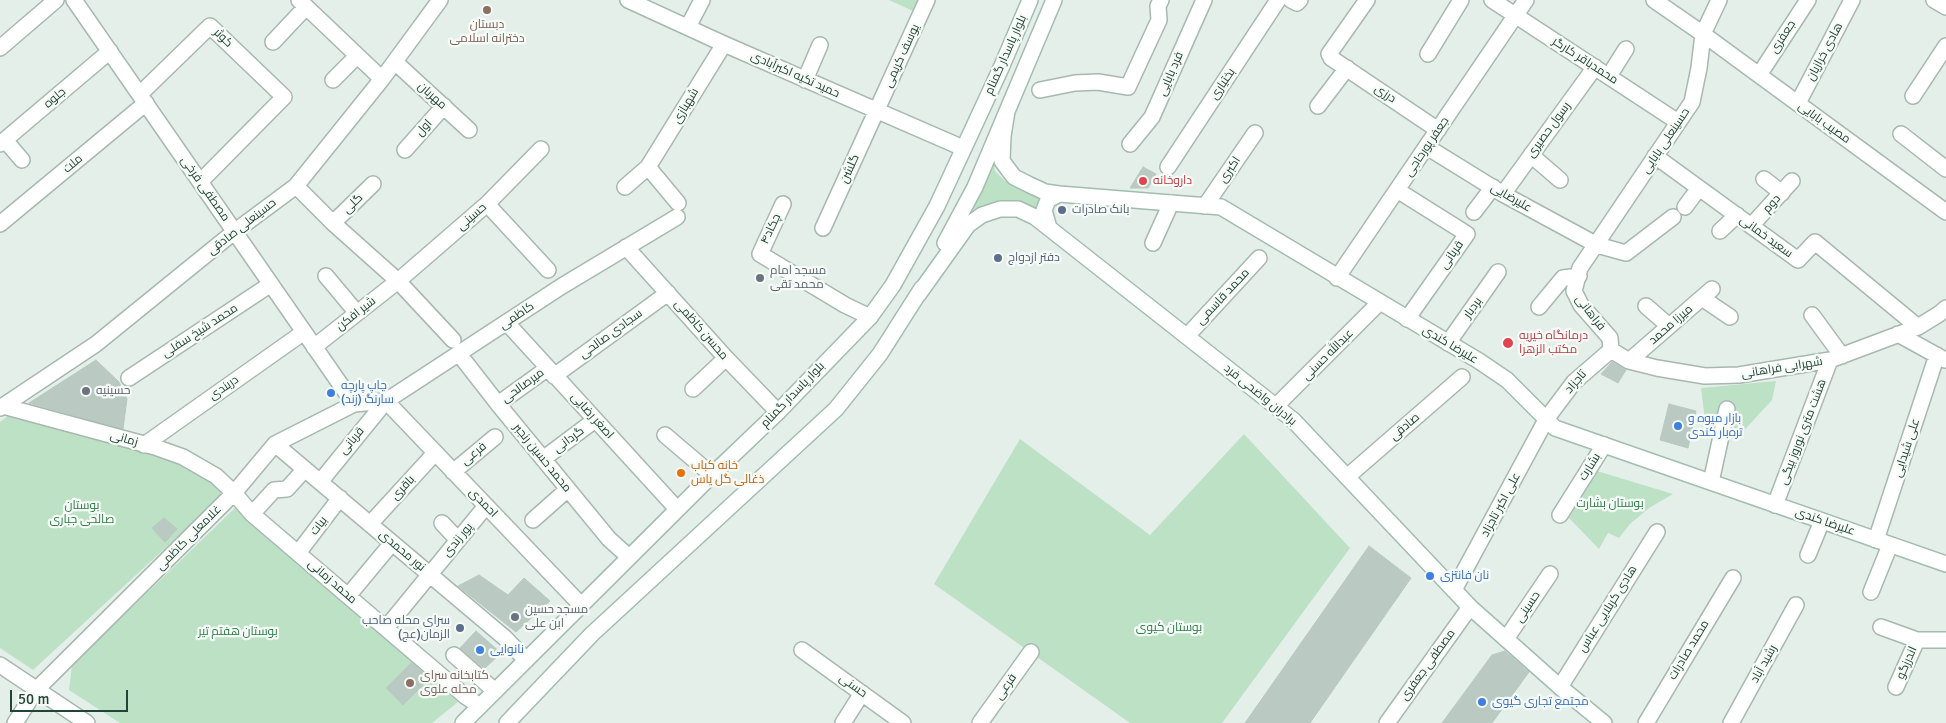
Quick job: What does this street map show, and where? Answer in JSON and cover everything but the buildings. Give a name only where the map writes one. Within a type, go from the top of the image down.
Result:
[{"type":"street","points":[[0,48],[56,0]]},
{"type":"street","name":"حسینعلی صادقی","points":[[2,407],[96,344],[234,232],[296,186],[382,79],[440,0]]},
{"type":"street","points":[[688,27],[702,0]]},
{"type":"street","name":"یوسف کریمی","points":[[876,111],[927,0]]},
{"type":"street","name":"بلوار پاسدار گمنام","points":[[463,723],[712,475],[778,412],[870,317],[893,285],[937,206],[1001,68],[1030,0]]},
{"type":"street","name":"بلوار پاسدار گمنام","points":[[507,723],[592,634],[836,409],[880,354],[918,296],[975,187],[1054,0]]},
{"type":"street","points":[[1040,90],[1091,82],[1128,86],[1159,20],[1158,6],[1161,0]]},
{"type":"street","name":"فرد بابایی","points":[[1130,144],[1152,117],[1204,0]]},
{"type":"street","name":"بختیاری","points":[[1168,167],[1278,0]]},
{"type":"street","name":"درزی","points":[[1367,0],[1330,56],[1438,130]]},
{"type":"street","points":[[1428,54],[1461,0]]},
{"type":"street","name":"محمدباقر کارگر","points":[[1492,0],[1678,122]]},
{"type":"street","name":"جعفر پورحاجی","points":[[1337,278],[1526,0]]},
{"type":"street","name":"مصیب بابایی","points":[[1654,0],[1946,212]]},
{"type":"street","name":"حسینعلی بابایی","points":[[1580,272],[1692,102],[1703,34],[1719,0]]},
{"type":"street","name":"جعفری","points":[[1759,75],[1808,0]]},
{"type":"street","name":"هادی خرازیان","points":[[1798,103],[1852,0]]},
{"type":"street","points":[[1934,0],[1946,6]]},
{"type":"street","name":"حمید تکیه اکبرآبادی","points":[[633,1],[724,44],[963,148]]},
{"type":"street","name":"مصطفی فرخی","points":[[80,2],[110,51],[354,404]]},
{"type":"street","points":[[273,42],[303,4],[382,79]]},
{"type":"street","name":"کوثر","points":[[143,99],[210,26],[284,97],[200,182]]},
{"type":"street","name":"شهبازی","points":[[625,187],[648,167],[724,44]]},
{"type":"street","points":[[805,80],[820,45]]},
{"type":"street","points":[[1913,96],[1946,46]]},
{"type":"street","points":[[1609,76],[1626,49]]},
{"type":"street","name":"جلوه","points":[[3,142],[110,51]]},
{"type":"street","points":[[333,80],[357,56]]},
{"type":"street","name":"مهربان","points":[[395,62],[469,130]]},
{"type":"street","name":"رسول حصیری","points":[[1498,190],[1531,155],[1595,67]]},
{"type":"street","points":[[1318,106],[1347,68]]},
{"type":"street","name":"ملت","points":[[0,224],[143,99]]},
{"type":"street","name":"اول","points":[[405,150],[444,106]]},
{"type":"street","name":"گلشن","points":[[823,228],[876,111]]},
{"type":"street","name":"علیرضا کندی","points":[[1007,111],[1002,161],[1014,177],[1045,192],[1221,207],[1507,380],[1555,428],[1946,564]]},
{"type":"street","name":"اکبری","points":[[1205,206],[1254,133]]},
{"type":"street","points":[[1901,134],[1946,169]]},
{"type":"street","points":[[3,142],[22,160]]},
{"type":"street","name":"علیرضایی","points":[[1427,147],[1498,190],[1597,245],[1626,253],[1673,217]]},
{"type":"street","name":"حسینی","points":[[398,281],[487,204],[541,149]]},
{"type":"street","points":[[1531,155],[1560,180]]},
{"type":"street","name":"سعید خمانی","points":[[1655,156],[1798,260],[1814,242],[1918,327]]},
{"type":"street","name":"کاظمی","points":[[354,404],[386,401],[456,347],[507,323],[626,246],[677,210],[648,167]]},
{"type":"street","name":"دوم","points":[[1751,226],[1787,187],[1764,179]]},
{"type":"street","name":"گلی","points":[[333,223],[373,184]]},
{"type":"street","name":"محمد حسین رنجبر","points":[[296,186],[333,223],[398,281],[456,347],[498,404],[609,539],[629,557]]},
{"type":"street","points":[[1685,207],[1699,188]]},
{"type":"street","name":"قربانی","points":[[1397,190],[1467,234],[1407,319]]},
{"type":"street","points":[[1474,212],[1498,190]]},
{"type":"street","points":[[1049,228],[1044,210],[1048,200],[1059,194]]},
{"type":"street","points":[[1153,243],[1170,203]]},
{"type":"street","points":[[487,204],[548,270]]},
{"type":"street","name":"چکاد۴","points":[[783,204],[760,254],[870,317]]},
{"type":"street","name":"برادران واضحی فرد","points":[[918,296],[968,226],[982,215],[1000,209],[1018,209],[1035,217],[1293,420],[1470,607],[1560,687],[1604,723]]},
{"type":"street","points":[[1720,232],[1737,215]]},
{"type":"street","name":"محسن کاظمی","points":[[626,246],[726,358],[778,412]]},
{"type":"street","name":"محمد قاسمی","points":[[1187,336],[1259,258]]},
{"type":"street","name":"بردبار","points":[[1448,343],[1498,272]]},
{"type":"street","name":"فراهانی","points":[[1539,307],[1563,278],[1580,272]]},
{"type":"street","name":"فراهانی","points":[[1580,272],[1574,291],[1581,305],[1610,338],[1611,350]]},
{"type":"street","points":[[326,276],[357,313]]},
{"type":"street","name":"شیر افکن","points":[[314,347],[398,281]]},
{"type":"street","name":"محمد شیخ سفلی","points":[[129,378],[271,284]]},
{"type":"street","name":"سجادی صالحی","points":[[551,372],[668,293]]},
{"type":"street","name":"میرزا محمد","points":[[1629,360],[1707,293],[1730,317]]},
{"type":"street","name":"عبدالله حسنی","points":[[1276,406],[1380,303]]},
{"type":"street","points":[[1646,306],[1670,326]]},
{"type":"street","name":"شهرابی فراهانی","points":[[1611,350],[1629,360],[1656,368],[1705,376],[1748,374],[1836,358],[1918,327],[1946,308]]},
{"type":"street","points":[[1812,315],[1836,358]]},
{"type":"street","name":"اصغر رضایی","points":[[507,323],[678,509]]},
{"type":"street","name":"دربندی","points":[[144,445],[304,332]]},
{"type":"street","points":[[1898,334],[1941,358]]},
{"type":"street","name":"تاجزاد","points":[[1547,418],[1574,382],[1611,350]]},
{"type":"street","points":[[694,389],[726,358]]},
{"type":"street","name":"هشت متری نوروز بیگی","points":[[1775,505],[1836,358]]},
{"type":"street","name":"علی شیدایی","points":[[1871,592],[1883,542],[1941,358]]},
{"type":"street","name":"میرصالحی","points":[[498,404],[551,372]]},
{"type":"street","name":"صادقی","points":[[1347,477],[1462,377]]},
{"type":"street","name":"قربانی","points":[[320,482],[386,401]]},
{"type":"street","name":"احمدی","points":[[386,401],[581,605]]},
{"type":"street","name":"غلامعلی کاظمی","points":[[15,723],[36,690],[234,493],[275,444],[354,404]]},
{"type":"street","name":"زمانی","points":[[2,407],[183,457],[216,476],[234,493]]},
{"type":"street","points":[[1711,482],[1727,410]]},
{"type":"street","name":"علی اکبر تاجزاد","points":[[1454,590],[1547,418]]},
{"type":"street","name":"گردانی","points":[[543,459],[595,420]]},
{"type":"street","points":[[665,435],[712,475]]},
{"type":"street","name":"فرعی","points":[[453,472],[495,437]]},
{"type":"street","name":"نور محمدی","points":[[275,444],[505,638],[526,660]]},
{"type":"street","name":"بشارت","points":[[1560,516],[1604,445]]},
{"type":"street","name":"باقری","points":[[370,524],[435,453]]},
{"type":"street","points":[[252,514],[274,490],[287,489],[305,469]]},
{"type":"street","points":[[533,520],[568,489]]},
{"type":"street","name":"محمد زمانی","points":[[234,493],[252,514],[465,696],[480,706]]},
{"type":"street","name":"بیات","points":[[298,552],[340,498]]},
{"type":"street","name":"پور زندی","points":[[386,628],[486,506]]},
{"type":"street","points":[[1808,555],[1822,521]]},
{"type":"street","points":[[442,523],[458,540]]},
{"type":"street","name":"هادی کربلایی عباس","points":[[1560,687],[1657,532]]},
{"type":"street","points":[[348,596],[392,543]]},
{"type":"street","name":"حسینی","points":[[1506,639],[1550,574]]},
{"type":"street","name":"محمد صادرات","points":[[1646,723],[1733,578]]},
{"type":"street","name":"رشید آباد","points":[[1731,723],[1796,605]]},
{"type":"street","name":"مصطفی جعفری","points":[[1387,723],[1470,607]]},
{"type":"street","points":[[1881,627],[1917,640],[1946,640]]},
{"type":"street","name":"اندرزگو","points":[[1896,687],[1917,640]]},
{"type":"street","name":"حسنی","points":[[802,650],[903,723]]},
{"type":"street","name":"فرعی","points":[[980,723],[1031,652]]},
{"type":"street","points":[[454,655],[495,691]]},
{"type":"street","points":[[0,665],[87,723]]},
{"type":"street","points":[[843,723],[862,693]]},
{"type":"green space","points":[[889,0],[920,0],[915,12]]},
{"type":"green space","points":[[993,156],[995,171],[1005,181],[1040,198],[1035,210],[1007,203],[992,203],[972,210],[982,191]]},
{"type":"green space","points":[[1776,381],[1772,400],[1739,436],[1733,426],[1705,420],[1701,388]]},
{"type":"green space","name":"بوستان صالحی جباری","points":[[14,411],[184,463],[225,493],[33,670],[0,648],[0,422]]},
{"type":"green space","name":"بوستان کیوی","points":[[1244,434],[1350,548],[1222,723],[1130,723],[934,584],[1020,439],[1150,535]]},
{"type":"green space","name":"بوستان بشارت","points":[[1597,471],[1673,494],[1649,508],[1630,524],[1619,538],[1608,533],[1599,549],[1569,518]]},
{"type":"green space","name":"بوستان هفتم تیر","points":[[236,507],[458,702],[432,723],[120,723],[69,690],[72,665]]},
{"type":"place","name":"دبستان دخترانه اسلامی","points":[[487,10]]},
{"type":"place","name":"داروخانه","points":[[1143,181]]},
{"type":"place","name":"بانک صادرات","points":[[1062,210]]},
{"type":"place","name":"دفتر ازدواج","points":[[998,258]]},
{"type":"place","name":"مسجد امام محمد تقی","points":[[760,278]]},
{"type":"place","name":"درمانگاه خیریه مکتب الزهرا","points":[[1508,343]]},
{"type":"place","name":"حسینیه","points":[[86,391]]},
{"type":"place","name":"چاپ پارچه سارنگ (زند)","points":[[331,393]]},
{"type":"place","name":"بازار میوه و تره‌بار کندی","points":[[1678,426]]},
{"type":"place","name":"خانه کباب ذغالی گل یاس","points":[[681,473]]},
{"type":"place","name":"نان فانتزی","points":[[1430,576]]},
{"type":"place","name":"مسجد حسین ابن علی","points":[[515,617]]},
{"type":"place","name":"سرای محله صاحب الزمان(عج)","points":[[460,628]]},
{"type":"place","name":"نانوایی","points":[[480,650]]},
{"type":"place","name":"کتابخانه سرای محله علوی","points":[[410,683]]},
{"type":"place","name":"مجتمع تجاری گیوی","points":[[1482,702]]}]
